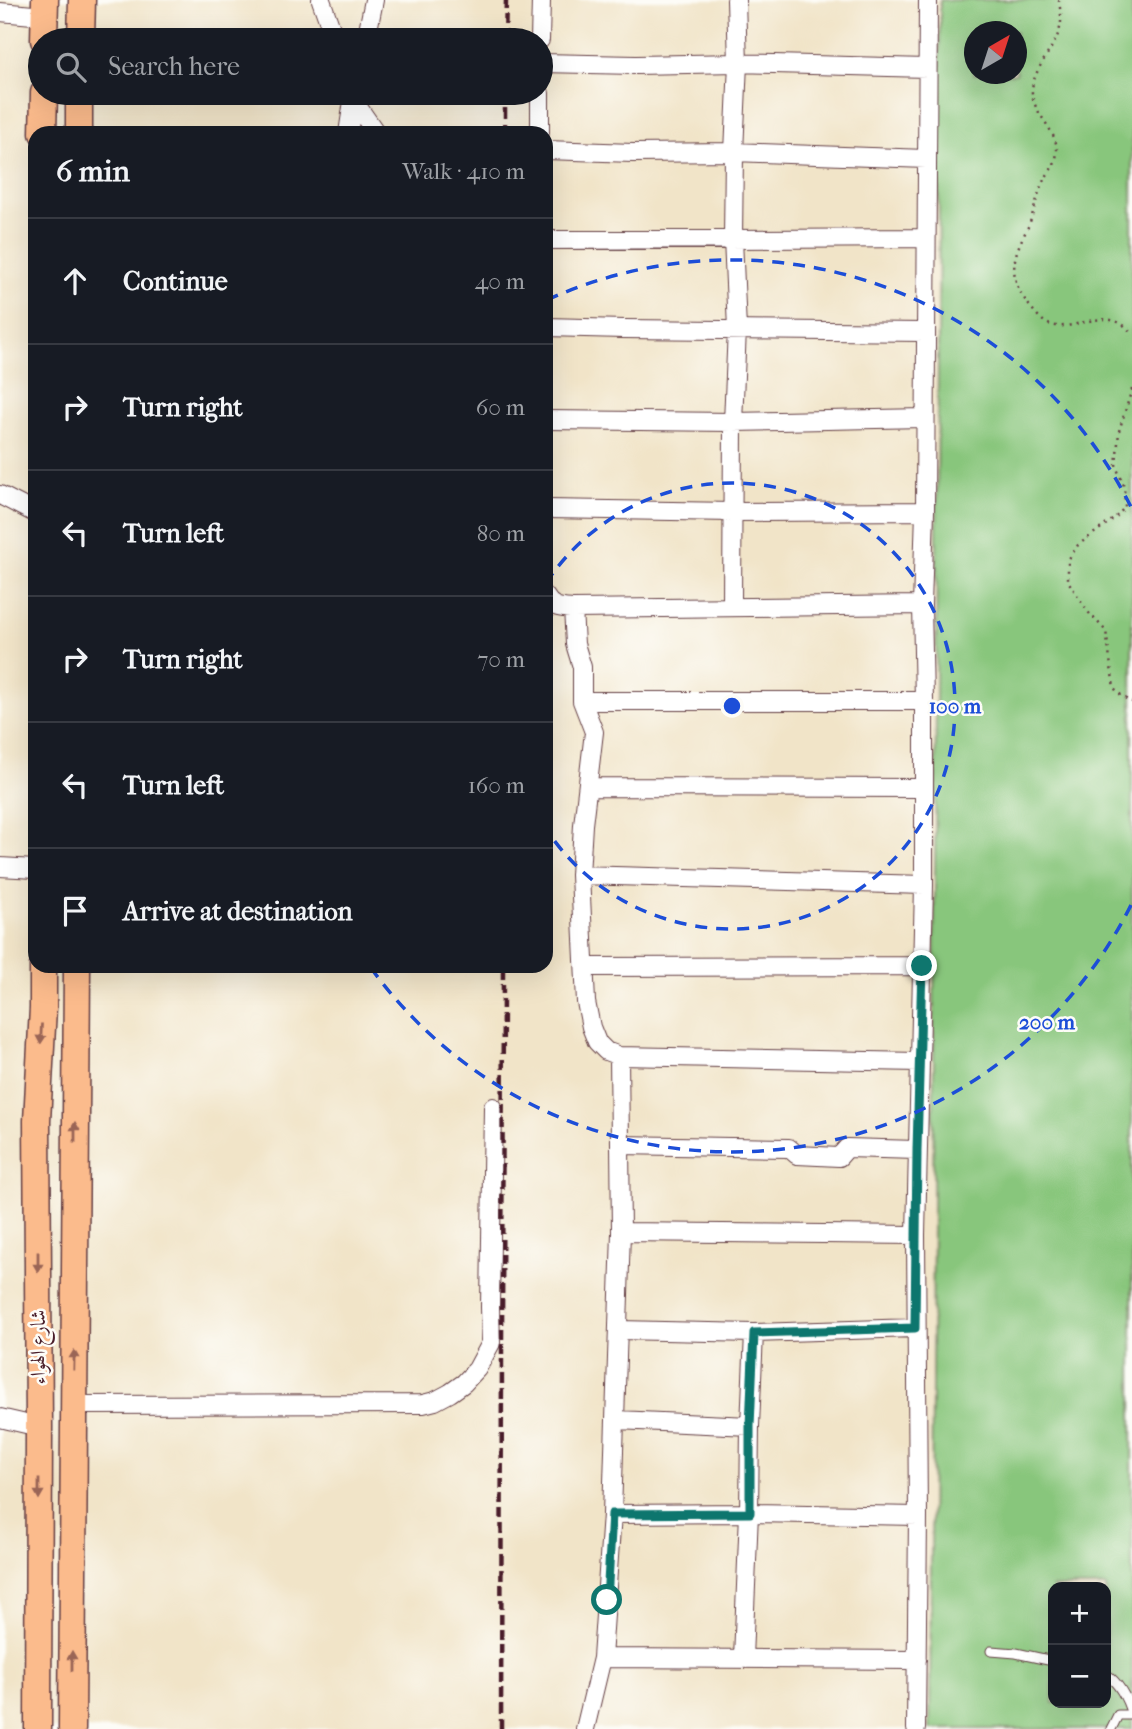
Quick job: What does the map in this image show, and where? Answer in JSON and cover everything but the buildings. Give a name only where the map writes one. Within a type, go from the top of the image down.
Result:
[{"type":"main road","points":[[81,28],[82,0]]},
{"type":"main road","points":[[43,126],[44,105]]},
{"type":"main road","points":[[79,105],[79,126]]},
{"type":"main road","name":"شارع الهواء","points":[[38,1729],[37,1121],[43,973]]},
{"type":"main road","name":"شارع الهواء","points":[[72,1729],[77,973]]},
{"type":"street","points":[[321,0],[331,28]]},
{"type":"street","points":[[368,28],[374,0]]},
{"type":"street","points":[[541,0],[541,28]]},
{"type":"street","points":[[732,606],[733,422],[737,330],[733,239],[738,63],[736,0]]},
{"type":"street","points":[[916,1729],[918,1516],[915,1328],[924,885],[922,605],[928,0]]},
{"type":"street","points":[[0,12],[44,19]]},
{"type":"street","points":[[553,64],[738,63],[928,68]]},
{"type":"street","points":[[349,126],[352,105]]},
{"type":"street","points":[[359,105],[372,126]]},
{"type":"street","points":[[540,105],[540,126]]},
{"type":"street","points":[[553,150],[734,152],[926,159]]},
{"type":"street","points":[[553,240],[926,239]]},
{"type":"street","points":[[553,327],[925,332]]},
{"type":"street","points":[[553,420],[733,422],[925,418]]},
{"type":"street","points":[[0,495],[28,509]]},
{"type":"street","points":[[553,509],[925,511]]},
{"type":"street","points":[[553,605],[573,608],[922,605]]},
{"type":"street","points":[[573,608],[575,644],[582,667],[582,701],[594,732],[580,875],[586,1002],[597,1042],[606,1051],[619,1056],[919,1062]]},
{"type":"street","points":[[582,701],[924,701]]},
{"type":"street","points":[[588,787],[923,788]]},
{"type":"street","points":[[0,867],[28,869]]},
{"type":"street","points":[[580,875],[924,885]]},
{"type":"street","points":[[585,967],[922,966]]},
{"type":"street","points":[[585,1729],[602,1658],[617,1420],[621,1232],[619,1056]]},
{"type":"street","points":[[73,1405],[423,1404],[450,1393],[477,1369],[491,1343],[493,1107]]},
{"type":"street","points":[[620,1145],[789,1148],[797,1155],[839,1157],[847,1149],[917,1150]]},
{"type":"street","points":[[621,1232],[916,1235]]},
{"type":"street","points":[[619,1330],[754,1333],[915,1328]]},
{"type":"street","points":[[743,1658],[754,1333]]},
{"type":"street","points":[[0,1418],[39,1427]]},
{"type":"street","points":[[617,1420],[750,1426]]},
{"type":"street","points":[[612,1514],[918,1516]]},
{"type":"street","points":[[602,1658],[917,1660]]},
{"type":"lane","points":[[991,1651],[1048,1660]]},
{"type":"lane","points":[[1111,1678],[1118,1684],[1132,1715],[1118,1715],[1111,1729]]},
{"type":"path","points":[[1059,0],[1062,18],[1055,43],[1040,68],[1032,92],[1036,108],[1055,141],[1057,157],[1041,184],[1030,224],[1018,248],[1013,268],[1016,286],[1042,320],[1058,327],[1074,326],[1092,319],[1107,319],[1122,323],[1132,333]]},
{"type":"path","points":[[1132,389],[1119,431],[1116,466],[1124,486],[1125,507],[1115,518],[1077,545],[1068,560],[1068,581],[1089,613],[1106,631],[1114,688],[1123,698],[1132,702]]},
{"type":"green space","points":[[940,0],[1132,0],[1132,1729],[930,1729]]},
{"type":"railway","points":[[505,28],[506,0]]},
{"type":"railway","points":[[505,105],[505,126]]},
{"type":"railway","points":[[501,1729],[503,973]]},
{"type":"route","points":[[607,1600],[612,1514],[750,1513],[754,1333],[915,1328],[922,966]]}]
